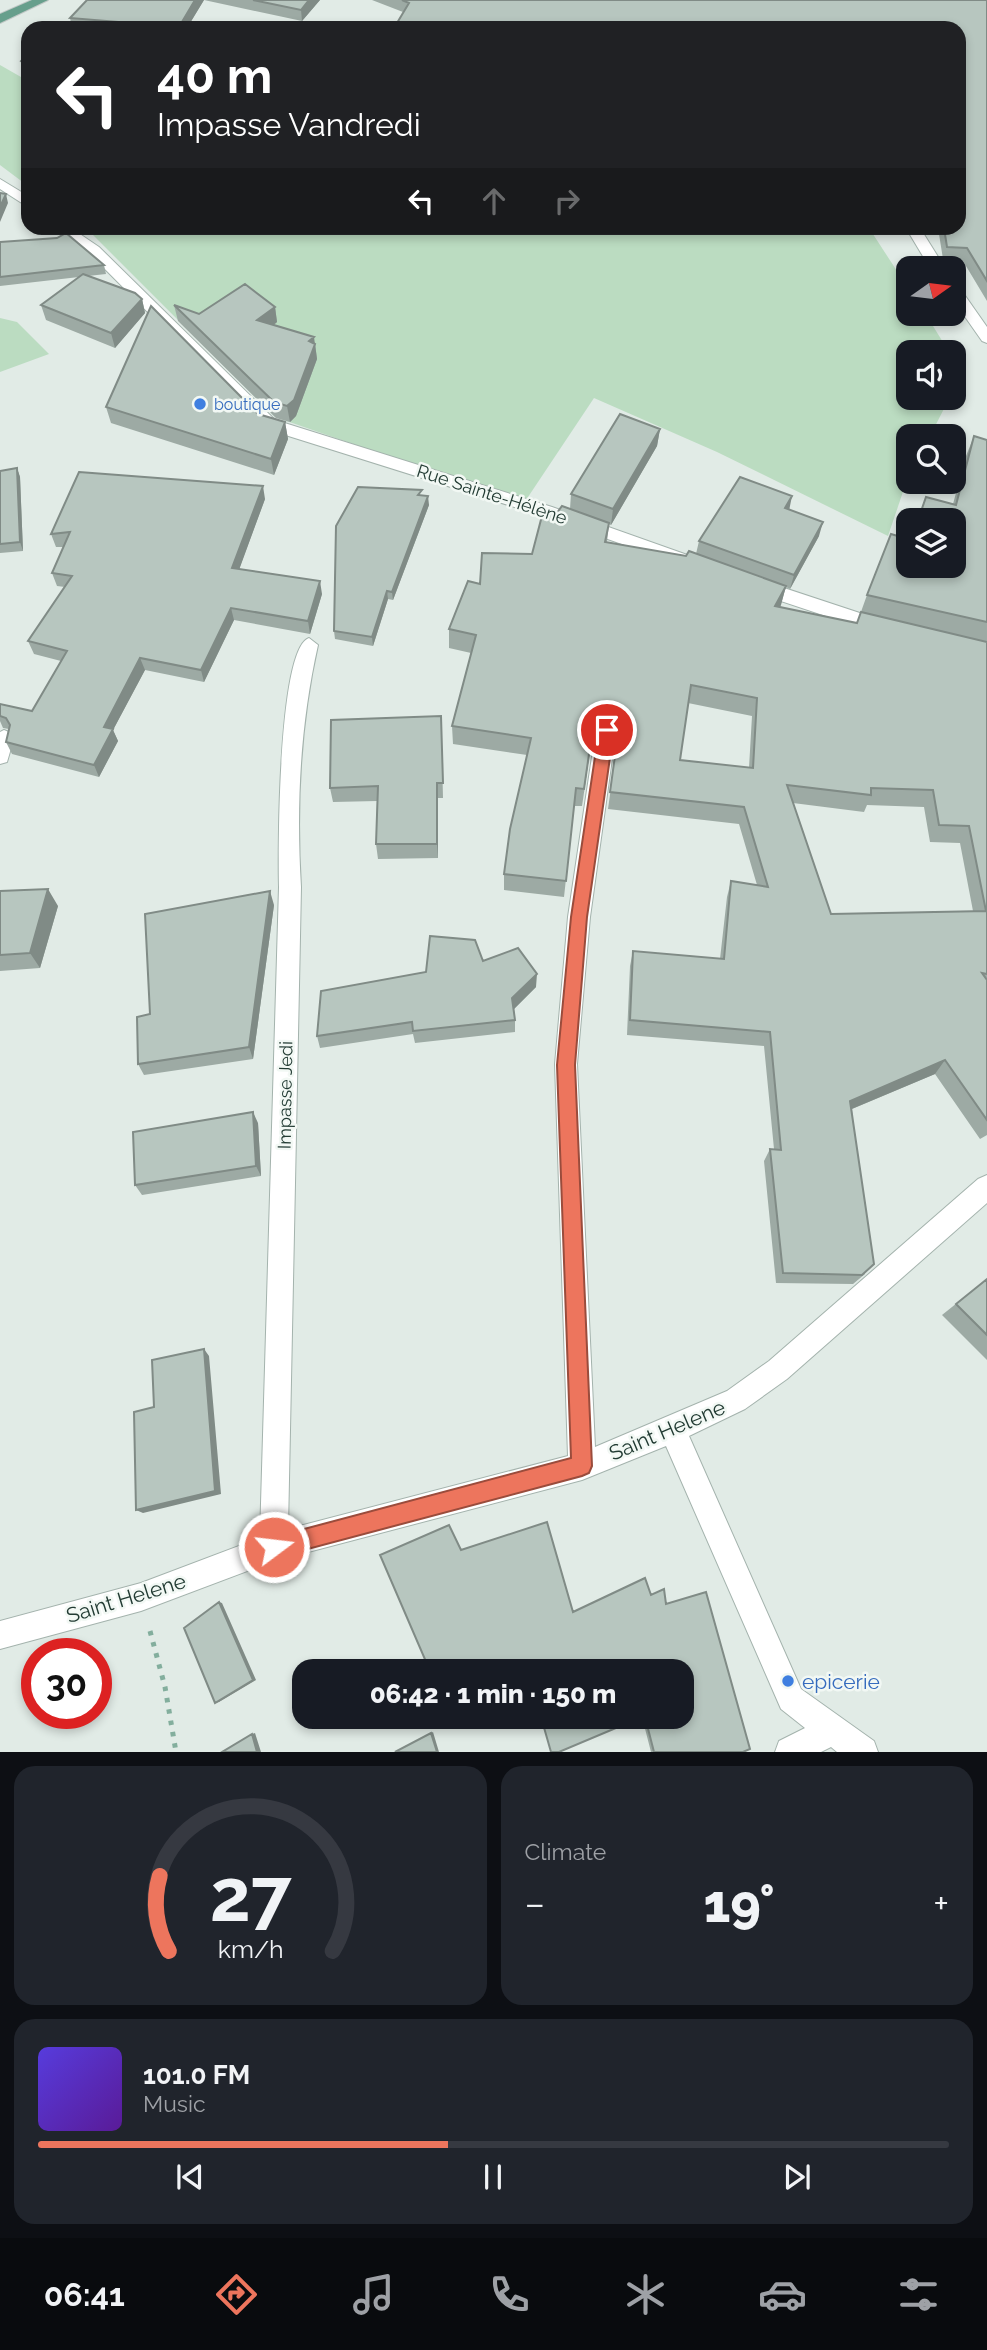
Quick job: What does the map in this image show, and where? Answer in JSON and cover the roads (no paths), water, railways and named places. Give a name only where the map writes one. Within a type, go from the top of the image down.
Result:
[{"type":"main road","points":[[0,19],[42,0]]},
{"type":"street","points":[[0,183],[21,198]]},
{"type":"street","name":"Rue Sainte-Hélène","points":[[72,235],[94,250],[269,424],[546,511],[698,565]]},
{"type":"street","points":[[917,235],[930,256]]},
{"type":"street","points":[[966,307],[987,338]]},
{"type":"street","points":[[736,579],[863,624],[900,632]]},
{"type":"street","name":"Impasse Jedi","points":[[274,1547],[290,887],[287,841],[299,682],[309,645]]},
{"type":"street","points":[[582,1466],[566,1065],[579,917],[607,730]]},
{"type":"street","name":"Saint Helene","points":[[0,1636],[141,1597],[274,1547],[582,1466],[673,1430],[737,1400],[778,1370],[987,1187]]},
{"type":"street","points":[[673,1430],[791,1699],[863,1752]]},
{"type":"street","points":[[790,1752],[833,1730]]},
{"type":"place","name":"boutique","points":[[200,404]]},
{"type":"place","name":"epicerie","points":[[788,1681]]}]
